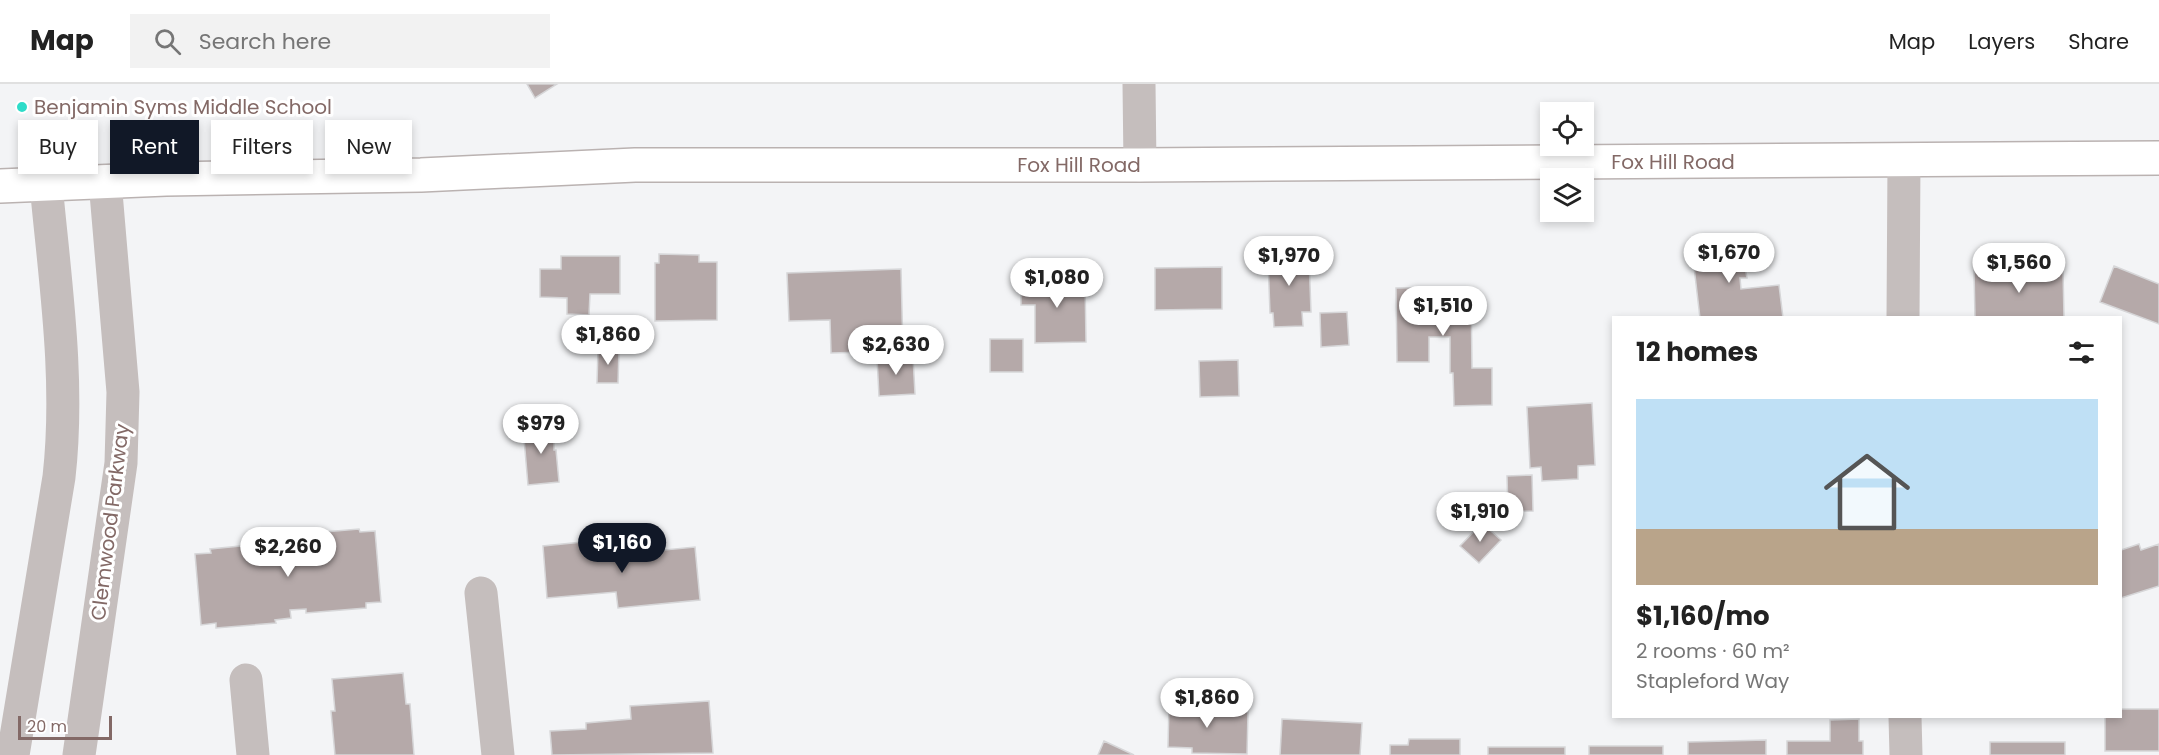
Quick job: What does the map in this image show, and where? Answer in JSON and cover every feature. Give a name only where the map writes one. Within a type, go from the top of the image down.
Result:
[{"type":"main road","name":"Fox Hill Road","points":[[0,186],[105,181],[421,175],[635,165],[1140,165],[2159,158]]},
{"type":"street","points":[[1140,84],[1140,165]]},
{"type":"street","points":[[1903,316],[1904,160]]},
{"type":"street","name":"Clemwood Parkway","points":[[79,755],[121,463],[123,426],[123,392],[105,181]]},
{"type":"street","points":[[13,755],[64,435],[63,381],[46,184]]},
{"type":"street","points":[[481,593],[498,755]]},
{"type":"street","points":[[246,680],[253,755]]},
{"type":"street","points":[[1905,718],[1905,755]]},
{"type":"building","points":[[527,84],[557,84],[535,98]]},
{"type":"building","points":[[1735,236],[1738,256],[1743,255],[1747,278],[1740,278],[1741,289],[1779,285],[1783,316],[1700,316],[1691,241]]},
{"type":"building","points":[[1271,250],[1303,250],[1303,257],[1309,257],[1311,312],[1302,312],[1303,326],[1274,327],[1273,313],[1270,313],[1268,259],[1272,259]]},
{"type":"building","points":[[659,254],[699,255],[699,262],[717,262],[717,320],[655,321],[655,263],[659,263]]},
{"type":"building","points":[[561,256],[620,256],[620,294],[590,294],[589,315],[567,314],[567,298],[540,297],[540,269],[561,269]]},
{"type":"building","points":[[2114,266],[2159,284],[2159,324],[2100,302]]},
{"type":"building","points":[[1222,267],[1222,309],[1155,310],[1155,268]]},
{"type":"building","points":[[901,269],[903,351],[831,353],[830,320],[789,321],[787,273]]},
{"type":"building","points":[[2063,269],[2064,316],[1975,316],[1974,270]]},
{"type":"building","points":[[1052,276],[1065,276],[1065,282],[1085,281],[1086,342],[1035,343],[1035,305],[1021,305],[1021,281],[1051,281]]},
{"type":"building","points":[[1471,287],[1472,368],[1492,368],[1492,405],[1454,406],[1453,373],[1450,373],[1450,337],[1429,337],[1429,362],[1397,362],[1396,288]]},
{"type":"building","points":[[1347,312],[1349,345],[1321,347],[1320,313]]},
{"type":"building","points":[[990,339],[1023,339],[1023,372],[990,372]]},
{"type":"building","points":[[598,348],[619,349],[618,383],[597,383]]},
{"type":"building","points":[[913,357],[915,394],[879,396],[877,358]]},
{"type":"building","points":[[1238,360],[1239,396],[1200,397],[1199,361]]},
{"type":"building","points":[[1592,403],[1595,465],[1578,466],[1578,479],[1542,481],[1541,467],[1530,468],[1527,407]]},
{"type":"building","points":[[554,424],[554,450],[556,450],[559,482],[528,485],[523,427]]},
{"type":"building","points":[[1532,475],[1533,511],[1508,512],[1507,476]]},
{"type":"building","points":[[1482,523],[1501,540],[1479,563],[1460,546]]},
{"type":"building","points":[[359,529],[360,532],[375,531],[381,602],[366,603],[366,608],[306,613],[306,609],[290,610],[291,618],[275,620],[276,623],[216,628],[216,623],[201,625],[195,554],[211,553],[210,549],[283,544],[282,539],[300,537],[300,534]]},
{"type":"building","points":[[612,539],[613,555],[695,547],[700,600],[618,608],[616,592],[547,598],[543,546]]},
{"type":"building","points":[[2139,544],[2141,550],[2159,544],[2159,586],[2122,598],[2122,550]]},
{"type":"building","points":[[403,673],[406,704],[410,704],[414,755],[335,755],[331,711],[335,711],[332,679]]},
{"type":"building","points":[[709,701],[713,753],[552,755],[550,731],[586,729],[586,723],[631,719],[630,706]]},
{"type":"building","points":[[1169,703],[1221,704],[1221,712],[1248,712],[1247,754],[1192,753],[1192,748],[1168,747]]},
{"type":"building","points":[[2122,709],[2159,709],[2159,751],[2105,751],[2105,718],[2122,718]]},
{"type":"building","points":[[1282,719],[1362,723],[1360,755],[1280,755]]},
{"type":"building","points":[[1859,719],[1859,741],[1863,741],[1863,755],[1787,755],[1787,741],[1830,741],[1830,720]]},
{"type":"building","points":[[1409,739],[1460,739],[1460,755],[1390,755],[1390,745],[1408,745]]},
{"type":"building","points":[[1766,740],[1766,755],[1688,755],[1688,742]]},
{"type":"building","points":[[1104,741],[1134,755],[1098,755]]},
{"type":"building","points":[[1990,742],[2065,742],[2065,755],[1990,755]]},
{"type":"building","points":[[1589,746],[1663,746],[1663,755],[1589,755]]},
{"type":"building","points":[[1488,747],[1565,747],[1565,755],[1488,755]]},
{"type":"place","name":"Benjamin Syms Middle School","points":[[22,107]]}]
